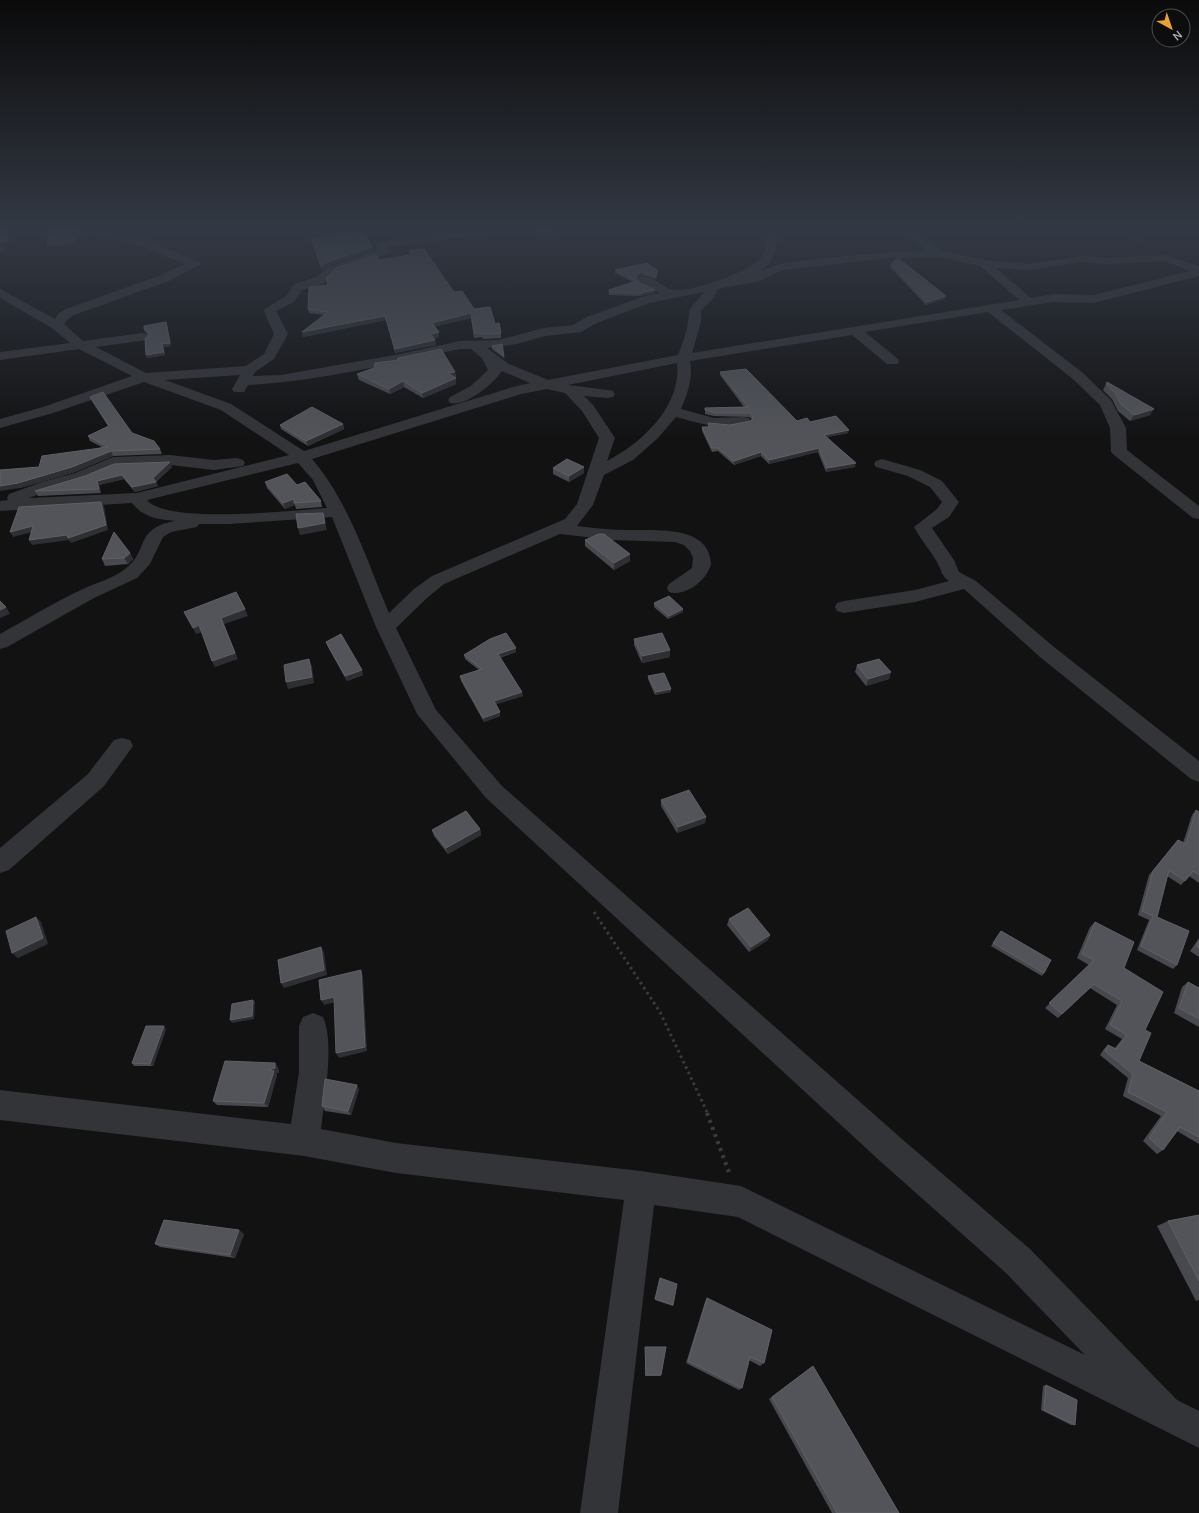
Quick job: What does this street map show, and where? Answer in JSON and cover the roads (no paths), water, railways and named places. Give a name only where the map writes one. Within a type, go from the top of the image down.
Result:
[{"type":"street","points":[[11,299],[56,321],[79,344],[144,377],[226,407],[302,457],[320,478],[338,512],[386,627],[428,714],[494,792],[885,1144],[1018,1261],[1163,1410]]},
{"type":"street","points":[[56,321],[91,304],[106,299]]},
{"type":"street","points":[[226,407],[247,375],[269,356],[281,334],[270,311],[271,309],[290,299]]},
{"type":"street","points":[[0,424],[48,410],[144,377],[247,375],[281,379],[400,358],[460,345],[498,344],[544,332],[576,330],[592,320],[653,299]]},
{"type":"street","points":[[596,472],[627,457],[653,435],[673,411],[678,402],[685,373],[683,358],[691,339],[697,306],[706,299]]},
{"type":"street","points":[[1024,299],[1028,302]]},
{"type":"street","points":[[0,505],[138,498],[302,457],[518,390],[683,358],[1050,299]]},
{"type":"street","points":[[1078,299],[1095,299]]},
{"type":"street","points":[[991,308],[1078,376],[1106,403],[1118,428],[1119,452],[1199,514]]},
{"type":"street","points":[[854,330],[892,361]]},
{"type":"street","points":[[0,356],[79,344],[142,337]]},
{"type":"street","points":[[408,424],[476,389],[495,371],[488,358],[475,344]]},
{"type":"street","points":[[488,358],[512,372],[546,384],[571,391],[608,394]]},
{"type":"street","points":[[386,627],[421,593],[438,580],[571,524],[585,505],[600,455],[607,438],[588,408],[571,391]]},
{"type":"street","points":[[673,411],[713,423],[744,421]]},
{"type":"street","points":[[0,505],[48,485],[81,476],[113,462],[170,460],[214,465],[302,457]]},
{"type":"street","points":[[882,464],[914,473],[936,484],[951,502],[943,513],[923,527],[929,539],[945,560],[952,574],[964,583],[970,585],[1047,652],[1199,774]]},
{"type":"street","points":[[138,498],[144,507],[153,513],[195,518],[338,512]]},
{"type":"street","points":[[0,642],[87,594],[131,574],[141,564],[156,534],[166,528],[217,518]]},
{"type":"street","points":[[561,529],[620,535],[672,536],[686,539],[696,546],[701,554],[703,562],[700,572],[676,588]]},
{"type":"street","points":[[844,607],[915,596],[964,583]]},
{"type":"street","points":[[0,863],[96,780],[122,746]]},
{"type":"street","points":[[304,1142],[313,1072],[313,1026]]},
{"type":"street","points":[[0,1104],[137,1123],[304,1142],[396,1158],[641,1188],[740,1202],[1009,1337],[1163,1410],[1199,1430]]},
{"type":"street","points":[[599,1513],[641,1188]]}]
